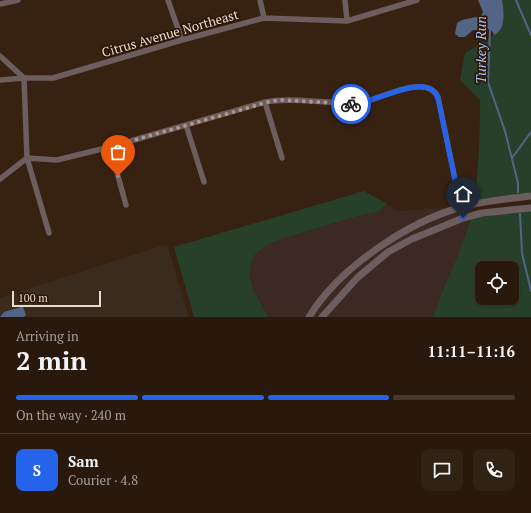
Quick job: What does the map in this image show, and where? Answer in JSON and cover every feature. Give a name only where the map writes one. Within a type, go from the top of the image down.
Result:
[{"type":"street","points":[[0,4],[18,0]]},
{"type":"street","points":[[168,0],[182,40]]},
{"type":"street","points":[[260,0],[264,18]]},
{"type":"street","points":[[345,0],[347,21]]},
{"type":"street","name":"Citrus Avenue Northeast","points":[[0,80],[53,78],[182,40],[264,18],[347,21],[417,0]]},
{"type":"street","points":[[0,56],[24,78],[27,158],[49,232]]},
{"type":"street","points":[[0,179],[27,158],[57,160],[110,147],[265,102],[283,100],[353,104],[415,86],[424,86],[436,93],[439,103],[463,218]]},
{"type":"street","points":[[265,102],[282,158]]},
{"type":"street","points":[[186,125],[204,182]]},
{"type":"street","points":[[110,147],[126,205]]},
{"type":"street","points":[[308,317],[331,288],[353,268],[383,244],[411,228],[461,207],[531,196]]},
{"type":"street","points":[[322,317],[357,278],[388,252],[423,234],[463,218],[482,213],[531,208]]},
{"type":"shaded area","points":[[387,204],[399,211],[453,207],[409,225],[381,241],[350,265],[328,286],[305,317],[268,317],[254,291],[249,275],[252,260],[257,252],[267,245],[281,239],[358,216],[377,212]]},
{"type":"shaded area","points":[[473,208],[472,212],[433,226],[411,236],[354,276],[318,317],[312,317],[333,290],[385,246],[412,230],[462,210]]},
{"type":"shaded area","points":[[471,219],[433,317],[326,317],[359,280],[390,255],[436,231]]},
{"type":"shaded area","points":[[167,244],[189,317],[0,317],[0,298]]},
{"type":"green space","points":[[502,0],[531,0],[531,193],[474,201],[479,150],[480,100],[460,80],[465,53],[496,34],[503,7]]},
{"type":"green space","points":[[364,191],[387,204],[377,212],[358,216],[281,239],[267,245],[257,252],[252,260],[249,275],[254,291],[268,317],[194,317],[174,247]]},
{"type":"green space","points":[[531,211],[531,317],[433,317],[471,219],[482,216]]},
{"type":"water","points":[[478,0],[502,0],[504,15],[501,29],[494,35],[492,31],[484,27],[478,30],[473,30],[465,37],[459,37],[455,34],[457,23],[462,20],[481,16],[483,12]]},
{"type":"water","points":[[23,307],[26,315],[24,317],[0,317],[4,312]]},
{"type":"waterway","points":[[516,0],[531,35]]},
{"type":"waterway","name":"Turkey Run","points":[[490,30],[488,82],[505,131],[518,183],[518,192]]},
{"type":"waterway","points":[[512,158],[531,132]]},
{"type":"waterway","name":"Turkey Run","points":[[520,214],[522,253],[531,291]]},
{"type":"way so far","points":[[118,176],[110,147],[265,102],[283,100],[351,104]]},
{"type":"route","points":[[351,104],[370,100],[415,86],[424,86],[436,93],[463,218]]}]
